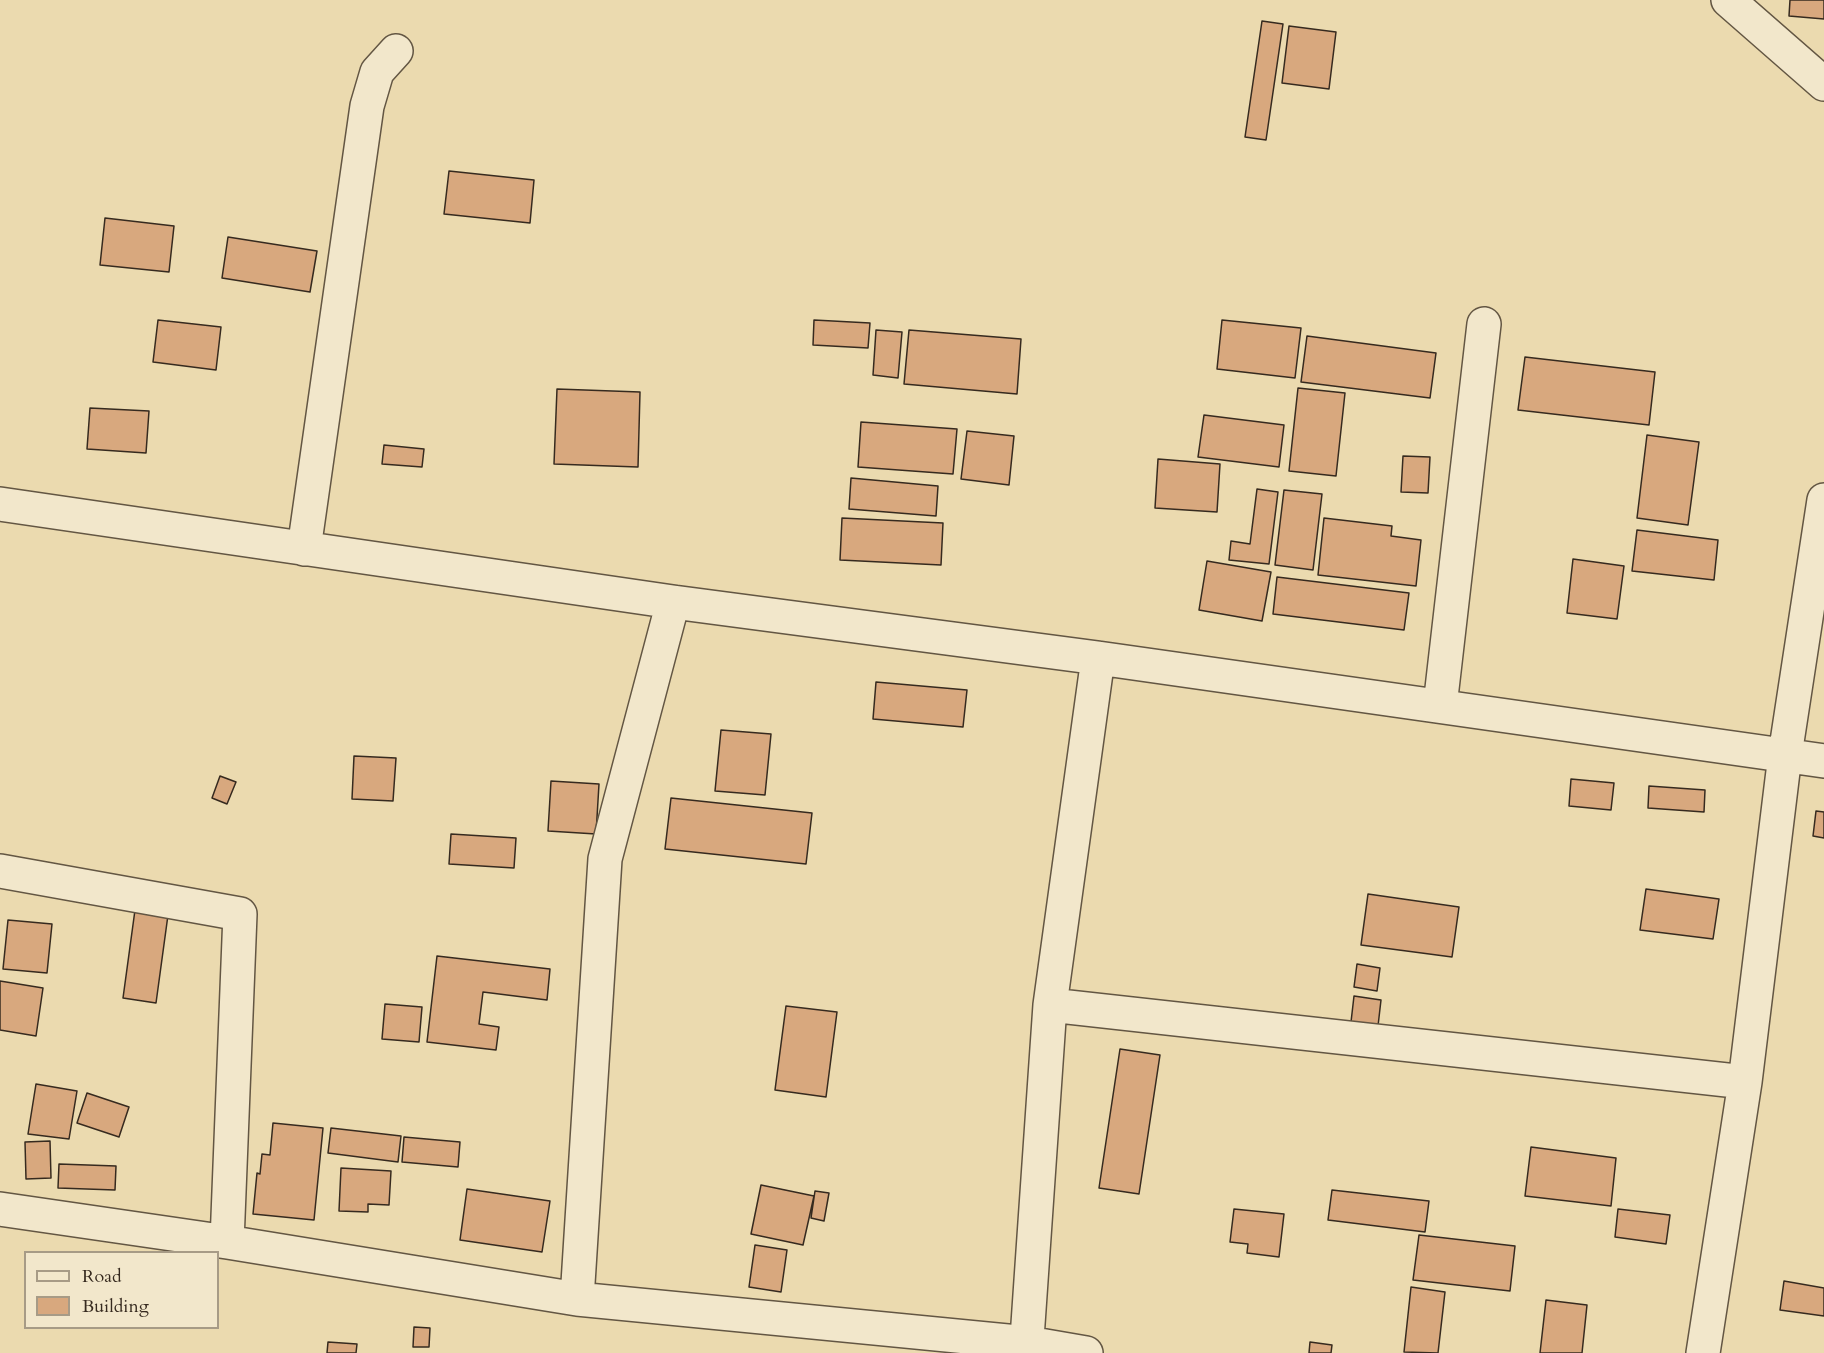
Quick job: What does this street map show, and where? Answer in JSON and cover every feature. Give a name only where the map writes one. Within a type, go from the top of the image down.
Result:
[{"type":"street","points":[[1728,0],[1824,84]]},
{"type":"street","points":[[304,549],[367,106],[377,72],[396,51]]},
{"type":"street","points":[[1440,706],[1484,324]]},
{"type":"street","points":[[1703,1353],[1745,1082],[1785,755],[1824,500]]},
{"type":"street","points":[[0,504],[672,602],[1098,658],[1824,761]]},
{"type":"street","points":[[577,1299],[605,859],[672,602]]},
{"type":"street","points":[[1027,1348],[1050,1005],[1098,658]]},
{"type":"street","points":[[0,871],[240,914],[227,1242]]},
{"type":"street","points":[[1050,1005],[1745,1082]]},
{"type":"street","points":[[0,1209],[227,1242],[577,1299],[1086,1353]]},
{"type":"building","points":[[1790,0],[1824,0],[1824,19],[1789,16]]},
{"type":"building","points":[[1262,21],[1283,24],[1266,140],[1245,137]]},
{"type":"building","points":[[1289,26],[1336,32],[1329,89],[1282,83]]},
{"type":"building","points":[[449,171],[534,180],[530,223],[444,214]]},
{"type":"building","points":[[105,218],[174,226],[169,272],[100,265]]},
{"type":"building","points":[[228,237],[317,251],[310,292],[222,278]]},
{"type":"building","points":[[158,320],[221,327],[216,370],[153,362]]},
{"type":"building","points":[[814,320],[870,323],[868,348],[813,345]]},
{"type":"building","points":[[1222,320],[1301,328],[1295,378],[1217,369]]},
{"type":"building","points":[[876,330],[902,332],[898,378],[873,375]]},
{"type":"building","points":[[909,330],[1021,339],[1017,394],[904,384]]},
{"type":"building","points":[[1307,336],[1436,353],[1430,398],[1301,382]]},
{"type":"building","points":[[1525,357],[1655,372],[1649,425],[1518,410]]},
{"type":"building","points":[[1298,388],[1345,393],[1336,476],[1289,471]]},
{"type":"building","points":[[557,389],[640,392],[638,467],[554,464]]},
{"type":"building","points":[[90,408],[149,411],[146,453],[87,449]]},
{"type":"building","points":[[1204,415],[1284,425],[1279,467],[1198,457]]},
{"type":"building","points":[[861,422],[957,429],[953,474],[858,467]]},
{"type":"building","points":[[967,431],[1014,436],[1009,485],[961,479]]},
{"type":"building","points":[[1647,435],[1699,442],[1688,525],[1637,518]]},
{"type":"building","points":[[384,445],[424,449],[422,467],[382,464]]},
{"type":"building","points":[[1403,456],[1430,457],[1428,493],[1401,492]]},
{"type":"building","points":[[1158,459],[1220,464],[1217,512],[1155,508]]},
{"type":"building","points":[[851,478],[938,486],[936,516],[849,509]]},
{"type":"building","points":[[1257,489],[1278,492],[1269,564],[1229,560],[1231,541],[1250,544]]},
{"type":"building","points":[[1284,490],[1322,494],[1313,570],[1275,565]]},
{"type":"building","points":[[842,518],[943,523],[941,565],[840,560]]},
{"type":"building","points":[[1324,518],[1392,526],[1391,536],[1421,540],[1416,586],[1318,575]]},
{"type":"building","points":[[1637,530],[1718,540],[1714,580],[1632,571]]},
{"type":"building","points":[[1573,559],[1624,566],[1617,619],[1567,613]]},
{"type":"building","points":[[1207,561],[1271,572],[1262,621],[1199,610]]},
{"type":"building","points":[[1277,577],[1409,593],[1404,630],[1273,614]]},
{"type":"building","points":[[876,682],[967,690],[963,727],[873,719]]},
{"type":"building","points":[[721,730],[771,734],[765,795],[715,791]]},
{"type":"building","points":[[354,756],[396,758],[393,801],[352,799]]},
{"type":"building","points":[[220,776],[236,782],[227,804],[212,798]]},
{"type":"building","points":[[1571,779],[1614,783],[1611,810],[1569,806]]},
{"type":"building","points":[[551,781],[599,784],[596,834],[548,831]]},
{"type":"building","points":[[1649,786],[1705,790],[1704,812],[1648,808]]},
{"type":"building","points":[[671,798],[812,813],[806,864],[665,849]]},
{"type":"building","points":[[1816,811],[1824,812],[1824,838],[1813,836]]},
{"type":"building","points":[[451,834],[516,838],[514,868],[449,864]]},
{"type":"building","points":[[1646,889],[1719,899],[1713,939],[1640,930]]},
{"type":"building","points":[[1368,894],[1459,907],[1452,957],[1361,945]]},
{"type":"building","points":[[135,910],[168,915],[156,1003],[123,998]]},
{"type":"building","points":[[8,920],[52,924],[47,973],[3,969]]},
{"type":"building","points":[[437,956],[550,969],[547,1000],[483,992],[479,1024],[499,1027],[496,1050],[427,1042]]},
{"type":"building","points":[[1357,964],[1380,968],[1377,991],[1354,987]]},
{"type":"building","points":[[0,981],[43,988],[36,1036],[0,1030]]},
{"type":"building","points":[[1354,996],[1381,1000],[1378,1026],[1351,1022]]},
{"type":"building","points":[[385,1004],[422,1007],[419,1042],[382,1039]]},
{"type":"building","points":[[786,1006],[837,1012],[826,1097],[775,1090]]},
{"type":"building","points":[[1120,1049],[1160,1055],[1139,1194],[1099,1188]]},
{"type":"building","points":[[36,1084],[77,1091],[69,1139],[28,1134]]},
{"type":"building","points":[[87,1093],[129,1107],[119,1137],[77,1123]]},
{"type":"building","points":[[273,1123],[323,1128],[314,1220],[253,1214],[257,1173],[260,1174],[262,1154],[270,1155]]},
{"type":"building","points":[[331,1128],[401,1136],[398,1162],[328,1153]]},
{"type":"building","points":[[404,1137],[460,1142],[458,1167],[402,1162]]},
{"type":"building","points":[[50,1141],[51,1178],[26,1179],[25,1142]]},
{"type":"building","points":[[1531,1147],[1616,1158],[1611,1206],[1525,1196]]},
{"type":"building","points":[[59,1164],[116,1166],[115,1190],[58,1188]]},
{"type":"building","points":[[341,1168],[391,1171],[389,1205],[368,1204],[368,1212],[339,1211]]},
{"type":"building","points":[[761,1185],[814,1196],[803,1245],[751,1234]]},
{"type":"building","points":[[467,1189],[550,1201],[542,1252],[460,1240]]},
{"type":"building","points":[[1332,1190],[1429,1201],[1425,1232],[1328,1220]]},
{"type":"building","points":[[815,1191],[829,1193],[824,1221],[811,1218]]},
{"type":"building","points":[[1234,1209],[1284,1214],[1279,1257],[1247,1253],[1248,1244],[1230,1242]]},
{"type":"building","points":[[1618,1209],[1670,1215],[1666,1244],[1615,1237]]},
{"type":"building","points":[[1419,1235],[1515,1246],[1510,1291],[1413,1280]]},
{"type":"building","points":[[755,1245],[787,1250],[781,1292],[749,1287]]},
{"type":"building","points":[[1784,1281],[1824,1288],[1824,1316],[1780,1310]]},
{"type":"building","points":[[1411,1287],[1445,1292],[1438,1353],[1404,1352]]},
{"type":"building","points":[[1546,1300],[1587,1305],[1582,1353],[1540,1353]]},
{"type":"building","points":[[414,1327],[430,1328],[429,1347],[413,1347]]},
{"type":"building","points":[[328,1342],[357,1344],[356,1353],[327,1353]]},
{"type":"building","points":[[1310,1342],[1332,1345],[1331,1353],[1309,1353]]}]
